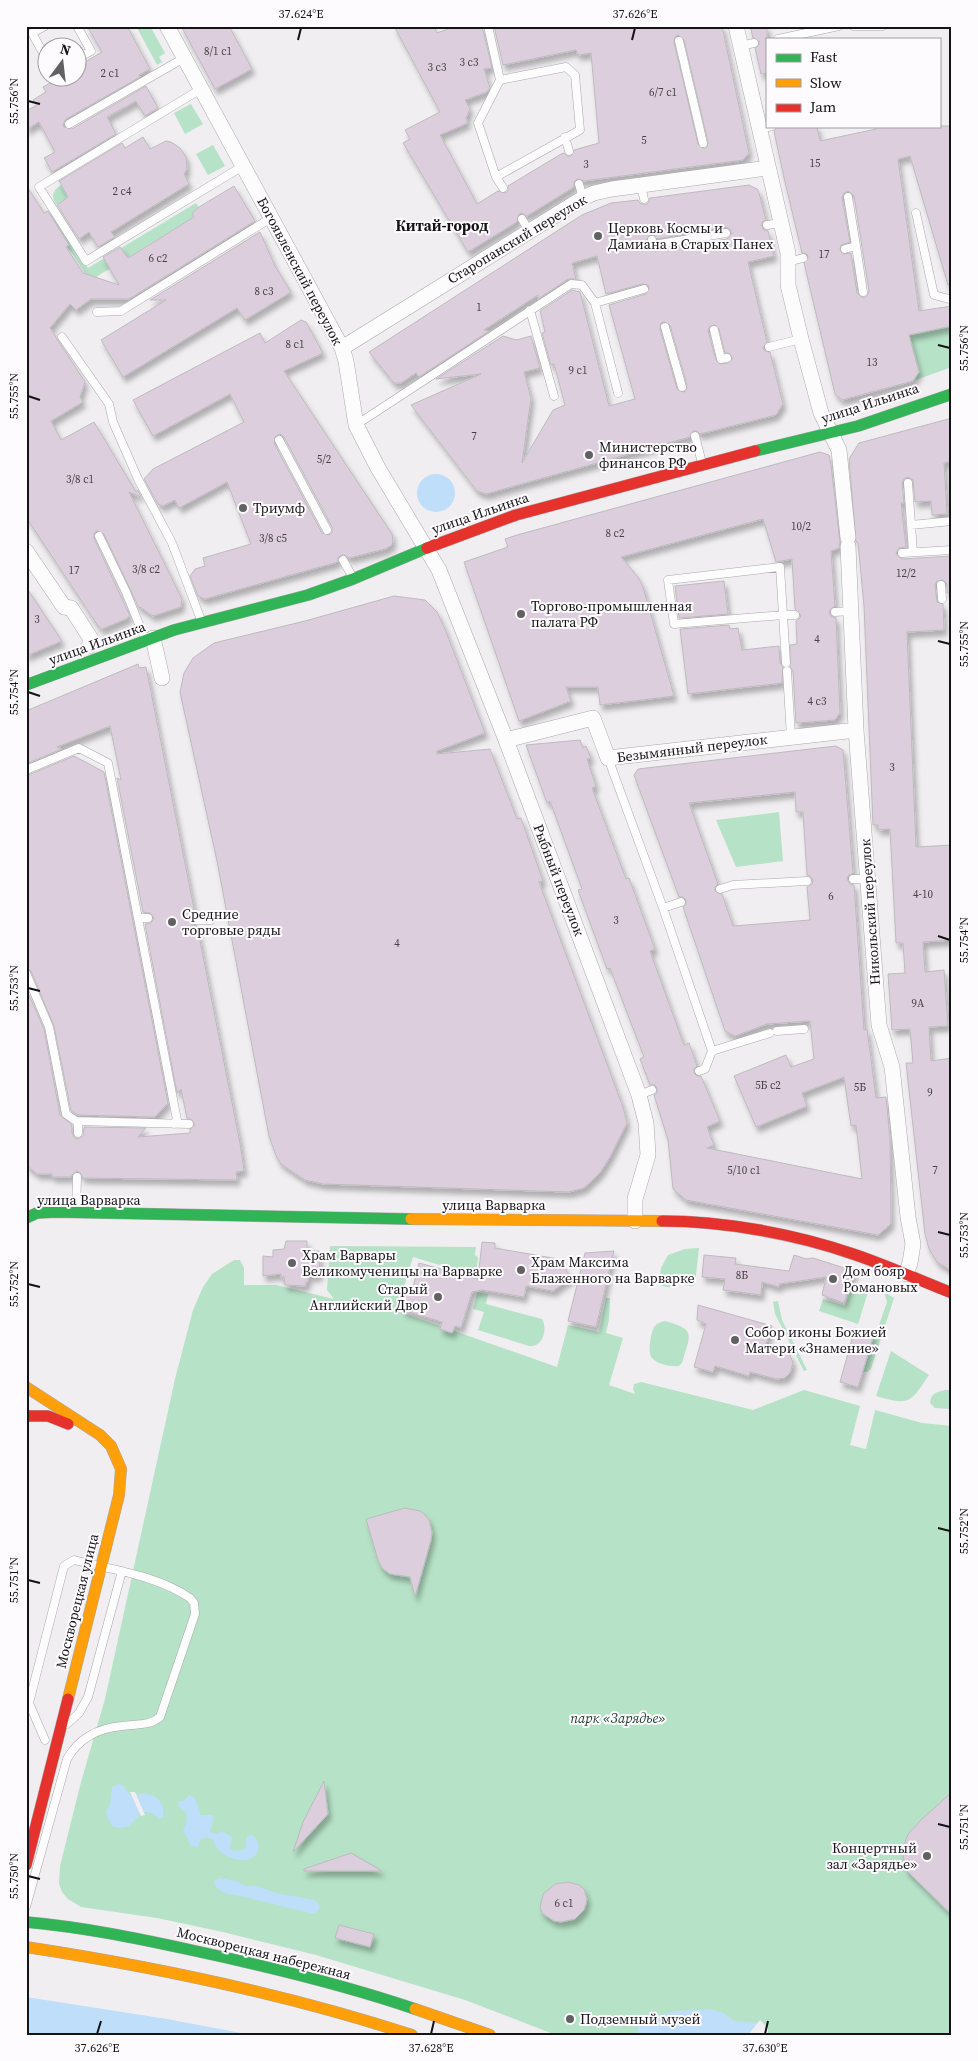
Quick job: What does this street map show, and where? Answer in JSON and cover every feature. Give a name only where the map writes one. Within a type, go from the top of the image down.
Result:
[{"type":"street","name":"Богоявленский переулок","points":[[167,26],[342,348],[346,361],[356,425],[378,468],[427,548]]},
{"type":"street","name":"Никольский переулок","points":[[736,26],[747,45],[766,128],[774,224],[788,253],[788,285],[801,339],[821,413],[839,450],[851,549],[843,611],[856,730],[860,879],[878,1025],[892,1067],[908,1217],[913,1244],[906,1274]]},
{"type":"street","name":"Старопанский переулок","points":[[342,348],[525,225],[581,191],[642,192],[710,171],[768,168]]},
{"type":"street","name":"улица Ильинка","points":[[26,685],[93,652],[149,639],[202,622],[308,595],[354,579],[427,548],[516,514],[703,464],[858,426],[952,394]]},
{"type":"street","name":"Рыбный переулок","points":[[427,548],[440,570],[646,1092],[648,1155],[635,1199],[635,1221]]},
{"type":"street","points":[[26,551],[64,606],[63,613],[82,643],[93,652]]},
{"type":"street","points":[[149,639],[162,678]]},
{"type":"street","name":"Безымянный переулок","points":[[506,740],[593,718],[608,758],[856,730]]},
{"type":"street","name":"улица Варварка","points":[[26,1218],[37,1213],[47,1212],[284,1218],[674,1221],[752,1229],[838,1249],[952,1293]]},
{"type":"street","name":"Москворецкая улица","points":[[26,1387],[100,1435],[111,1446],[116,1456],[121,1477],[119,1495],[57,1694]]},
{"type":"street","name":"Москворецкая улица","points":[[26,1416],[40,1414],[61,1419],[98,1447],[108,1462],[112,1474],[96,1565],[26,1865]]},
{"type":"street","points":[[26,1818],[50,1721]]},
{"type":"street","name":"Москворецкая набережная","points":[[26,1922],[102,1932],[262,1966],[368,1995],[490,2035]]},
{"type":"street","points":[[26,1947],[204,1978],[304,2003],[412,2035]]},
{"type":"lane","points":[[38,44],[32,34],[46,26]]},
{"type":"lane","points":[[77,26],[84,38]]},
{"type":"lane","points":[[488,26],[500,80],[478,123],[496,178],[503,188]]},
{"type":"lane","points":[[783,38],[839,26]]},
{"type":"lane","points":[[853,26],[882,26]]},
{"type":"lane","points":[[679,41],[703,143]]},
{"type":"lane","points":[[69,124],[184,58]]},
{"type":"lane","points":[[496,178],[580,130],[575,75],[566,67],[500,80]]},
{"type":"lane","points":[[201,89],[38,187],[86,261],[243,166]]},
{"type":"lane","points":[[565,137],[569,151]]},
{"type":"lane","points":[[848,197],[863,292]]},
{"type":"lane","points":[[916,213],[934,295],[949,299]]},
{"type":"lane","points":[[97,312],[121,311],[271,218]]},
{"type":"lane","points":[[652,240],[653,245],[726,233]]},
{"type":"lane","points":[[845,249],[856,246]]},
{"type":"lane","points":[[788,262],[803,258]]},
{"type":"lane","points":[[356,425],[571,284],[582,285],[595,303],[618,393]]},
{"type":"lane","points":[[595,303],[644,289]]},
{"type":"lane","points":[[530,310],[554,396]]},
{"type":"lane","points":[[665,327],[682,387]]},
{"type":"lane","points":[[714,330],[721,359],[727,358]]},
{"type":"lane","points":[[62,337],[109,404],[113,422],[138,479],[172,543],[202,622]]},
{"type":"lane","points":[[769,347],[801,339]]},
{"type":"lane","points":[[695,436],[703,464]]},
{"type":"lane","points":[[279,440],[327,530]]},
{"type":"lane","points":[[908,482],[913,552]]},
{"type":"lane","points":[[911,525],[952,521]]},
{"type":"lane","points":[[99,536],[149,639]]},
{"type":"lane","points":[[902,553],[940,554],[952,550]]},
{"type":"lane","points":[[343,560],[354,579]]},
{"type":"lane","points":[[791,736],[786,667],[783,616],[780,567],[668,580],[674,624],[783,616],[795,614]]},
{"type":"lane","points":[[941,585],[942,600]]},
{"type":"lane","points":[[26,770],[79,748],[108,763],[177,1120],[174,1124]]},
{"type":"lane","points":[[608,758],[663,908],[712,1051],[705,1069],[699,1071]]},
{"type":"lane","points":[[720,889],[733,885],[807,881]]},
{"type":"lane","points":[[663,908],[681,902]]},
{"type":"lane","points":[[138,918],[148,918]]},
{"type":"lane","points":[[195,920],[211,920]]},
{"type":"lane","points":[[26,973],[49,1027],[66,1114],[78,1122],[189,1124]]},
{"type":"lane","points":[[712,1051],[773,1032],[804,1029]]},
{"type":"lane","points":[[78,1122],[78,1133]]},
{"type":"lane","points":[[76,1213],[77,1177]]},
{"type":"lane","points":[[26,1907],[64,1766],[70,1752],[93,1732],[121,1726],[151,1723],[160,1717],[195,1614],[194,1603],[184,1594],[157,1581],[122,1571],[74,1560],[64,1566],[29,1703],[45,1740]]},
{"type":"lane","points":[[58,1732],[79,1713],[86,1702],[122,1571]]},
{"type":"green space","points":[[136,26],[150,26],[165,53],[159,57],[162,62],[157,65]]},
{"type":"green space","points":[[191,104],[203,124],[185,134],[174,113]]},
{"type":"green space","points":[[213,145],[225,166],[208,175],[196,154]]},
{"type":"green space","points":[[61,185],[68,197],[56,205],[53,194]]},
{"type":"green space","points":[[196,203],[199,208],[192,213],[194,217],[96,277],[86,274],[47,216],[51,213],[88,268]]},
{"type":"green space","points":[[952,326],[952,367],[913,381],[919,372],[909,335]]},
{"type":"green space","points":[[779,812],[783,861],[736,867],[716,820]]},
{"type":"green space","name":"парк «Зарядье»","points":[[330,1246],[476,1247],[475,1255],[478,1257],[476,1276],[413,1257],[397,1311],[557,1367],[568,1325],[599,1332],[606,1298],[610,1298],[609,1320],[606,1333],[623,1338],[609,1385],[635,1394],[634,1384],[641,1382],[753,1410],[804,1390],[860,1406],[850,1445],[866,1449],[875,1410],[922,1423],[952,1426],[952,2035],[556,2035],[465,2000],[316,1955],[157,1918],[81,1907],[68,1899],[62,1892],[59,1884],[60,1866],[81,1782],[105,1699],[175,1379],[193,1310],[203,1287],[212,1274],[234,1260],[240,1260],[244,1268],[244,1285],[276,1285],[334,1299],[327,1290]]},
{"type":"green space","points":[[699,1248],[695,1284],[693,1286],[675,1284],[675,1288],[659,1284],[661,1268],[668,1255],[685,1249]]},
{"type":"green space","points":[[853,1283],[865,1288],[868,1292],[858,1324],[819,1311],[823,1299],[845,1306]]},
{"type":"green space","points":[[477,1292],[488,1294],[486,1304],[542,1319],[544,1332],[541,1341],[534,1346],[529,1346],[478,1330],[484,1312],[473,1309]]},
{"type":"green space","points":[[884,1292],[894,1298],[871,1369],[863,1372],[874,1334],[876,1334],[887,1302]]},
{"type":"green space","points":[[778,1301],[782,1320],[807,1370],[804,1371],[775,1314],[773,1302]]},
{"type":"green space","points":[[665,1321],[682,1327],[689,1335],[682,1363],[679,1366],[660,1363],[654,1360],[650,1352],[654,1327]]},
{"type":"green space","points":[[891,1351],[929,1375],[913,1397],[908,1400],[896,1401],[876,1396]]},
{"type":"green space","points":[[945,1390],[952,1390],[952,1411],[935,1408],[930,1403],[933,1395]]},
{"type":"water","points":[[436,474],[449,480],[455,493],[449,506],[436,512],[423,506],[417,493],[423,480]]},
{"type":"water","points":[[120,1784],[131,1795],[149,1794],[155,1797],[163,1805],[163,1817],[159,1819],[152,1813],[141,1812],[133,1823],[126,1827],[118,1828],[112,1826],[106,1811],[110,1805],[112,1787]]},
{"type":"water","points":[[189,1795],[195,1797],[201,1815],[212,1815],[214,1818],[210,1832],[215,1834],[222,1831],[232,1837],[230,1847],[233,1851],[245,1849],[247,1837],[252,1835],[257,1840],[259,1846],[257,1854],[244,1860],[236,1860],[221,1852],[213,1840],[207,1837],[201,1839],[198,1847],[191,1846],[183,1830],[186,1824],[187,1813],[177,1805],[179,1801],[184,1801]]},
{"type":"water","points":[[219,1878],[236,1881],[246,1886],[258,1886],[276,1893],[315,1900],[319,1905],[319,1910],[314,1914],[224,1893],[215,1886],[214,1881]]},
{"type":"water","points":[[26,1997],[167,2019],[252,2035],[26,2035]]},
{"type":"water","points":[[710,2009],[723,2013],[734,2021],[760,2023],[765,2035],[639,2035],[638,2027],[642,2021],[675,2011]]},
{"type":"pier","points":[[130,1792],[135,1792],[145,1815],[141,1816]]},
{"type":"pier","points":[[760,2020],[768,2028],[768,2035],[748,2035]]},
{"type":"building","points":[[87,26],[127,26],[150,69],[139,75],[140,77],[66,119],[63,124],[64,127],[72,129],[146,86],[158,108],[145,116],[136,101],[107,117],[116,134],[52,172],[44,158],[55,152],[39,122],[26,130],[26,111],[37,105],[33,100],[46,92],[44,88],[88,88],[88,60],[102,52]]},
{"type":"building","points":[[181,26],[229,26],[252,69],[215,89]]},
{"type":"building","points":[[394,26],[434,26],[437,33],[456,26],[482,26],[492,68],[484,69],[490,88],[487,92],[465,100],[470,109],[466,118],[468,123],[440,135],[477,204],[498,191],[506,193],[508,186],[561,154],[564,153],[567,156],[571,156],[574,150],[599,143],[591,53],[578,55],[576,50],[503,65],[494,26],[722,26],[749,153],[743,160],[584,181],[577,179],[574,182],[574,187],[527,216],[522,213],[519,214],[517,222],[468,252],[403,143],[410,139],[405,130],[440,112]],"holes":[[[678,35],[684,40],[708,142],[707,147],[704,149],[698,144],[674,42],[675,37]]]},
{"type":"building","points":[[750,26],[767,26],[766,73],[761,74],[755,48],[759,45],[759,41],[753,38]]},
{"type":"building","points":[[940,126],[952,126],[952,284],[948,285],[910,156],[898,159],[919,311],[952,306],[952,326],[909,335],[919,372],[913,381],[842,400],[835,394],[804,263],[808,257],[807,254],[802,253],[774,131],[776,128],[817,128],[820,141],[876,128],[940,128]],"holes":[[[848,191],[854,196],[869,291],[867,296],[863,298],[857,293],[851,253],[844,254],[840,250],[841,245],[850,242],[842,198],[844,193]]]},
{"type":"building","points":[[143,137],[150,149],[166,141],[180,148],[186,157],[187,169],[184,174],[189,184],[111,232],[115,237],[98,247],[89,232],[79,239],[57,205],[68,197],[59,181],[122,143],[125,148]]},
{"type":"building","points":[[26,185],[44,213],[48,211],[69,245],[66,247],[83,273],[119,285],[103,257],[120,247],[128,258],[194,217],[192,213],[199,207],[234,186],[255,221],[129,299],[91,299],[76,310],[70,304],[50,328],[85,382],[80,397],[83,402],[51,421],[61,440],[94,422],[136,492],[138,490],[141,497],[129,492],[182,599],[181,607],[153,616],[139,608],[104,534],[97,531],[94,533],[94,538],[130,616],[102,629],[98,626],[26,517]]},
{"type":"building","points":[[749,185],[757,189],[766,220],[762,222],[762,226],[764,230],[768,231],[774,256],[748,262],[767,342],[763,348],[765,351],[770,352],[783,404],[776,415],[700,434],[697,431],[693,431],[690,437],[486,494],[477,491],[411,405],[481,374],[436,379],[503,336],[516,340],[531,336],[540,368],[524,372],[531,398],[522,463],[553,410],[565,405],[554,364],[551,365],[542,333],[545,332],[540,311],[572,290],[580,292],[609,406],[635,399],[609,305],[646,294],[649,288],[648,285],[642,284],[606,294],[597,256],[572,263],[576,279],[568,279],[538,299],[538,295],[484,330],[489,331],[419,377],[416,373],[401,383],[394,383],[369,352],[582,215],[611,203],[638,200],[645,205],[650,198]],"holes":[[[726,227],[732,233],[727,239],[654,251],[647,246],[647,239],[650,235],[654,235],[657,239]],[[664,322],[670,325],[687,385],[686,391],[683,392],[677,389],[660,329],[661,323]],[[715,325],[719,329],[725,353],[729,353],[732,357],[732,360],[728,363],[720,364],[716,360],[708,331],[710,326]]]},
{"type":"building","points":[[260,232],[275,266],[291,292],[245,320],[237,308],[123,377],[101,340],[166,300],[150,300]]},
{"type":"building","points":[[301,320],[306,322],[323,353],[284,371],[392,534],[393,541],[392,545],[385,549],[349,558],[341,555],[338,558],[338,562],[205,599],[198,596],[190,576],[195,569],[205,566],[203,558],[251,544],[227,482],[179,508],[175,500],[163,506],[158,504],[144,479],[153,469],[244,422],[230,394],[153,436],[133,400],[260,333],[265,343]],"holes":[[[280,434],[284,437],[332,527],[332,533],[329,535],[322,533],[274,443],[275,437]]]},
{"type":"building","points":[[952,418],[952,461],[944,463],[947,514],[932,515],[931,501],[915,502],[913,480],[908,477],[904,479],[902,483],[904,503],[901,503],[906,547],[899,548],[896,553],[902,559],[952,556],[952,593],[947,593],[947,584],[943,580],[937,581],[935,585],[937,602],[943,604],[944,630],[907,632],[916,847],[952,845],[952,940],[923,942],[925,972],[944,970],[948,1026],[929,1027],[931,1061],[952,1058],[952,1271],[937,1262],[929,1249],[925,1234],[906,1063],[913,1063],[910,1029],[892,1030],[888,974],[905,973],[903,943],[896,943],[890,829],[878,830],[878,825],[873,825],[864,606],[849,459],[859,443]]},
{"type":"building","points":[[820,452],[829,455],[840,542],[839,548],[831,551],[835,606],[829,612],[831,616],[836,618],[840,713],[835,720],[796,723],[793,671],[790,667],[790,645],[797,644],[796,621],[801,615],[795,609],[792,559],[776,562],[763,519],[621,557],[638,577],[643,587],[674,696],[600,705],[598,687],[566,687],[571,701],[519,721],[464,562],[508,547],[505,539],[517,535]]},
{"type":"building","points":[[724,581],[728,614],[679,618],[675,586]]},
{"type":"building","points":[[26,587],[62,641],[26,656]]},
{"type":"building","points":[[394,596],[425,600],[437,612],[445,629],[485,733],[437,751],[437,754],[490,749],[517,819],[521,818],[543,881],[539,882],[623,1107],[627,1123],[600,1173],[584,1188],[569,1192],[323,1184],[305,1180],[281,1164],[269,1136],[217,861],[180,692],[184,673],[193,658],[214,643],[305,621]]},
{"type":"building","points":[[729,625],[730,629],[738,628],[742,650],[779,646],[780,663],[783,667],[782,683],[688,694],[680,629]]},
{"type":"building","name":"Средние торговые ряды","points":[[138,664],[139,668],[146,667],[195,914],[189,920],[192,925],[197,926],[240,1143],[244,1171],[236,1172],[237,1180],[83,1178],[77,1171],[71,1177],[52,1177],[52,1174],[37,1174],[26,1165],[26,988],[44,1029],[60,1115],[72,1125],[72,1133],[75,1138],[78,1139],[83,1136],[84,1127],[146,1128],[138,1137],[190,1133],[190,1129],[195,1125],[192,1120],[187,1118],[181,1089],[177,1093],[145,924],[151,923],[154,918],[150,913],[143,912],[117,778],[121,780],[110,726],[57,747],[62,749],[26,764],[26,711]]},
{"type":"building","points":[[580,740],[583,748],[586,746],[591,758],[587,759],[596,786],[592,788],[626,879],[629,878],[655,949],[650,951],[684,1045],[689,1043],[697,1066],[694,1069],[694,1073],[697,1076],[701,1076],[720,1121],[707,1127],[714,1145],[707,1148],[862,1179],[856,1125],[851,1126],[844,1077],[802,1093],[807,1106],[756,1127],[734,1076],[786,1055],[791,1067],[814,1059],[810,1021],[767,1024],[735,1036],[725,1031],[683,907],[686,904],[686,900],[683,897],[679,897],[634,775],[638,769],[836,746],[843,750],[853,873],[847,879],[850,884],[854,885],[864,1030],[867,1029],[876,1098],[886,1097],[890,1139],[891,1224],[878,1235],[686,1200],[673,1189],[668,1140],[654,1095],[657,1093],[657,1088],[655,1085],[650,1085],[640,1059],[644,1057],[610,968],[607,969],[578,890],[582,889],[550,801],[547,803],[526,745]],"holes":[[[795,792],[796,812],[803,812],[807,875],[813,880],[812,884],[807,887],[810,920],[733,926],[722,894],[715,891],[715,887],[718,884],[689,803]]]},
{"type":"building","points":[[74,756],[104,772],[168,1103],[155,1117],[78,1115],[71,1111],[54,1026],[31,971],[26,967],[26,776]]},
{"type":"building","name":"Храм Варвары Великомученицы на Варварке","points":[[286,1241],[307,1241],[307,1251],[319,1251],[320,1273],[318,1276],[308,1276],[306,1286],[285,1285],[284,1276],[281,1278],[281,1274],[263,1276],[263,1256],[273,1257],[273,1250],[284,1249]]},
{"type":"building","points":[[482,1242],[495,1243],[495,1248],[558,1259],[571,1278],[553,1291],[526,1286],[524,1297],[482,1290],[472,1292],[461,1328],[455,1326],[452,1333],[440,1329],[442,1322],[402,1310],[407,1294],[411,1295],[419,1263],[478,1279]]},
{"type":"building","points":[[614,1251],[596,1327],[568,1321],[585,1253]]},
{"type":"building","points":[[704,1255],[736,1258],[735,1264],[789,1271],[794,1255],[806,1259],[813,1258],[857,1272],[854,1272],[844,1303],[822,1295],[826,1277],[779,1284],[779,1287],[762,1282],[761,1295],[723,1290],[725,1279],[702,1277]]},
{"type":"building","name":"Собор иконы Божией Матери «Знамение»","points":[[698,1305],[772,1326],[766,1344],[781,1349],[790,1355],[793,1363],[790,1373],[785,1378],[776,1379],[750,1372],[749,1376],[715,1366],[713,1372],[694,1367],[706,1324],[697,1320]]},
{"type":"building","points":[[855,1328],[874,1334],[858,1387],[840,1382]]},
{"type":"building","points":[[405,1508],[420,1511],[424,1514],[429,1520],[432,1532],[415,1597],[410,1577],[390,1574],[382,1568],[366,1519]]},
{"type":"building","points":[[324,1781],[328,1814],[293,1852],[303,1822]]},
{"type":"building","name":"Концертный зал «Зарядье»","points":[[952,1792],[952,1915],[906,1870],[902,1851],[908,1834]]},
{"type":"building","points":[[351,1853],[382,1871],[304,1871],[304,1869]]},
{"type":"building","points":[[568,1882],[579,1885],[584,1889],[587,1899],[584,1910],[575,1919],[561,1922],[554,1921],[543,1914],[540,1908],[543,1894],[555,1884]]},
{"type":"building","points":[[339,1925],[374,1934],[370,1947],[335,1938]]},
{"type":"traffic: fast","points":[[755,451],[858,426],[952,394]]},
{"type":"traffic: fast","points":[[26,685],[174,630],[308,595],[353,579],[427,548]]},
{"type":"traffic: fast","points":[[26,1218],[37,1213],[56,1212],[411,1219]]},
{"type":"traffic: fast","points":[[26,1922],[109,1933],[219,1956],[332,1984],[415,2009]]},
{"type":"traffic: slow","points":[[411,1219],[662,1221]]},
{"type":"traffic: slow","points":[[26,1387],[100,1435],[111,1446],[121,1469],[119,1495],[68,1699]]},
{"type":"traffic: slow","points":[[26,1947],[124,1963],[221,1983],[365,2020],[412,2035]]},
{"type":"traffic: slow","points":[[415,2009],[490,2035]]},
{"type":"traffic: jam","points":[[427,548],[516,515],[755,451]]},
{"type":"traffic: jam","points":[[662,1221],[734,1226],[807,1240],[865,1258],[952,1293]]},
{"type":"traffic: jam","points":[[26,1416],[48,1416],[68,1424]]},
{"type":"traffic: jam","points":[[26,1865],[68,1699]]},
{"type":"place","name":"Церковь Космы и Дамиана в Старых Панех","points":[[598,236]]},
{"type":"place","name":"Министерство финансов РФ","points":[[589,455]]},
{"type":"place","name":"Триумф","points":[[243,508]]},
{"type":"place","name":"Торгово-промышленная палата РФ","points":[[521,614]]},
{"type":"place","name":"Средние торговые ряды","points":[[172,922]]},
{"type":"place","name":"Храм Варвары Великомученицы на Варварке","points":[[292,1263]]},
{"type":"place","name":"Храм Максима Блаженного на Варварке","points":[[521,1270]]},
{"type":"place","name":"Дом бояр Романовых","points":[[833,1279]]},
{"type":"place","name":"Старый Английский Двор","points":[[438,1297]]},
{"type":"place","name":"Собор иконы Божией Матери «Знамение»","points":[[735,1340]]},
{"type":"place","name":"Концертный зал «Зарядье»","points":[[927,1856]]},
{"type":"place","name":"Подземный музей","points":[[570,2019]]},
{"type":"district","name":"Китай-город","points":[[442,225]]}]
